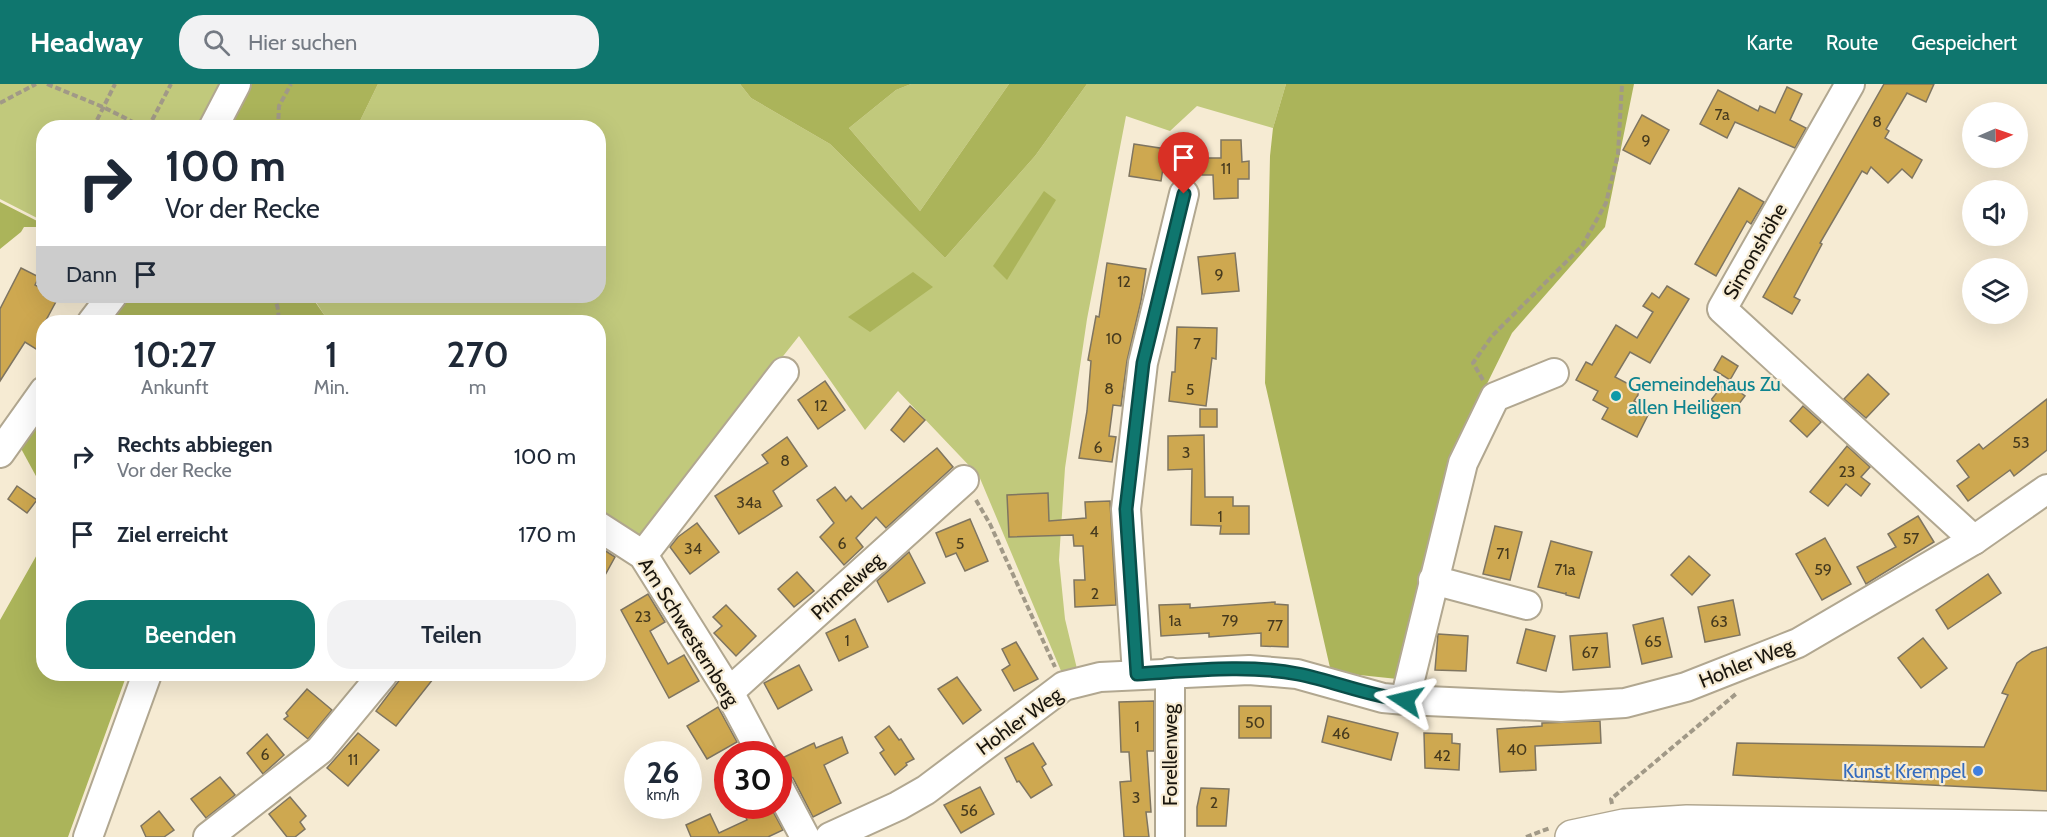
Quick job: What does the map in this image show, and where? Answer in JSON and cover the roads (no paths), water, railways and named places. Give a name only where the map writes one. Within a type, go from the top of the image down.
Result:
[{"type":"main road","points":[[1572,837],[1624,826],[1687,822],[2047,828]]},
{"type":"street","points":[[217,120],[236,84]]},
{"type":"street","name":"Simonshöhe","points":[[1850,84],[1722,309],[1974,540]]},
{"type":"street","points":[[1137,674],[1126,509],[1143,363],[1184,194]]},
{"type":"street","points":[[97,315],[107,303]]},
{"type":"street","points":[[643,555],[784,372]]},
{"type":"street","points":[[1405,700],[1463,463],[1495,397],[1554,373]]},
{"type":"street","points":[[0,453],[36,402]]},
{"type":"street","name":"Primelweg","points":[[729,692],[964,480]]},
{"type":"street","name":"Hohler Weg","points":[[830,837],[867,829],[926,789],[1064,686],[1100,677],[1249,670],[1297,674],[1383,698],[1561,707],[1625,703],[1686,687],[1798,643],[1974,540],[2047,489]]},
{"type":"street","name":"Am Schwesternberg","points":[[606,531],[643,555],[729,692],[755,741]]},
{"type":"street","points":[[1433,580],[1527,605]]},
{"type":"street","name":"Forellenweg","points":[[1170,672],[1170,837]]},
{"type":"street","points":[[88,837],[144,681]]},
{"type":"street","points":[[208,837],[320,750],[377,681]]},
{"type":"street","points":[[792,812],[805,837]]},
{"type":"place","name":"Gemeindehaus Zu allen Heiligen","points":[[1616,396]]},
{"type":"place","name":"Kunst Krempel","points":[[1978,771]]}]
